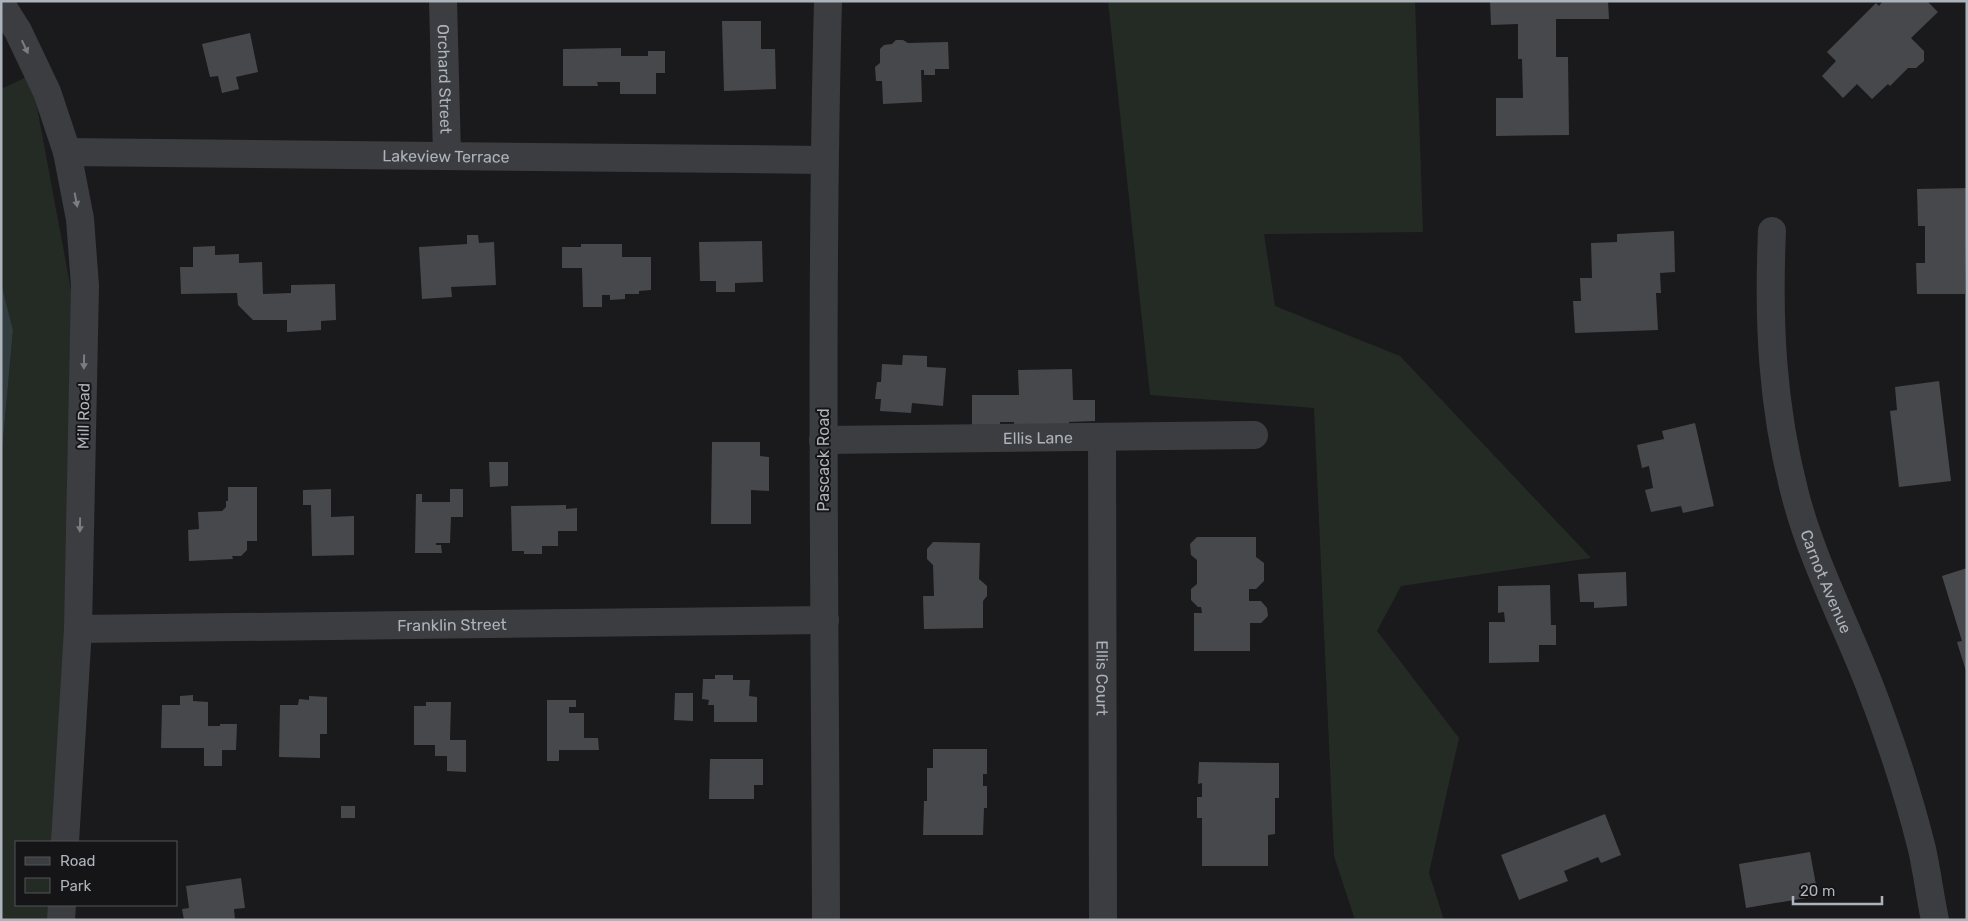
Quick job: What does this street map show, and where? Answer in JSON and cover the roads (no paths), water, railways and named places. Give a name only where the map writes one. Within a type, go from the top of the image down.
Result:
[{"type":"street","name":"Orchard Street","points":[[443,1],[447,155]]},
{"type":"street","name":"Pascack Road","points":[[826,920],[822,440],[824,160],[828,1]]},
{"type":"street","name":"Mill Road","points":[[1,4],[18,31],[47,92],[66,152],[80,220],[85,286],[78,629],[65,841]]},
{"type":"street","name":"Lakeview Terrace","points":[[66,152],[824,160]]},
{"type":"street","name":"Carnot Avenue","points":[[1772,232],[1770,283],[1771,350],[1778,416],[1795,494],[1819,570],[1869,683],[1899,766],[1922,851],[1935,920]]},
{"type":"street","name":"Ellis Lane","points":[[822,440],[1254,435]]},
{"type":"street","name":"Ellis Court","points":[[1102,437],[1103,920]]},
{"type":"street","name":"Franklin Street","points":[[78,629],[825,620]]},
{"type":"street","points":[[61,920],[62,906]]}]
